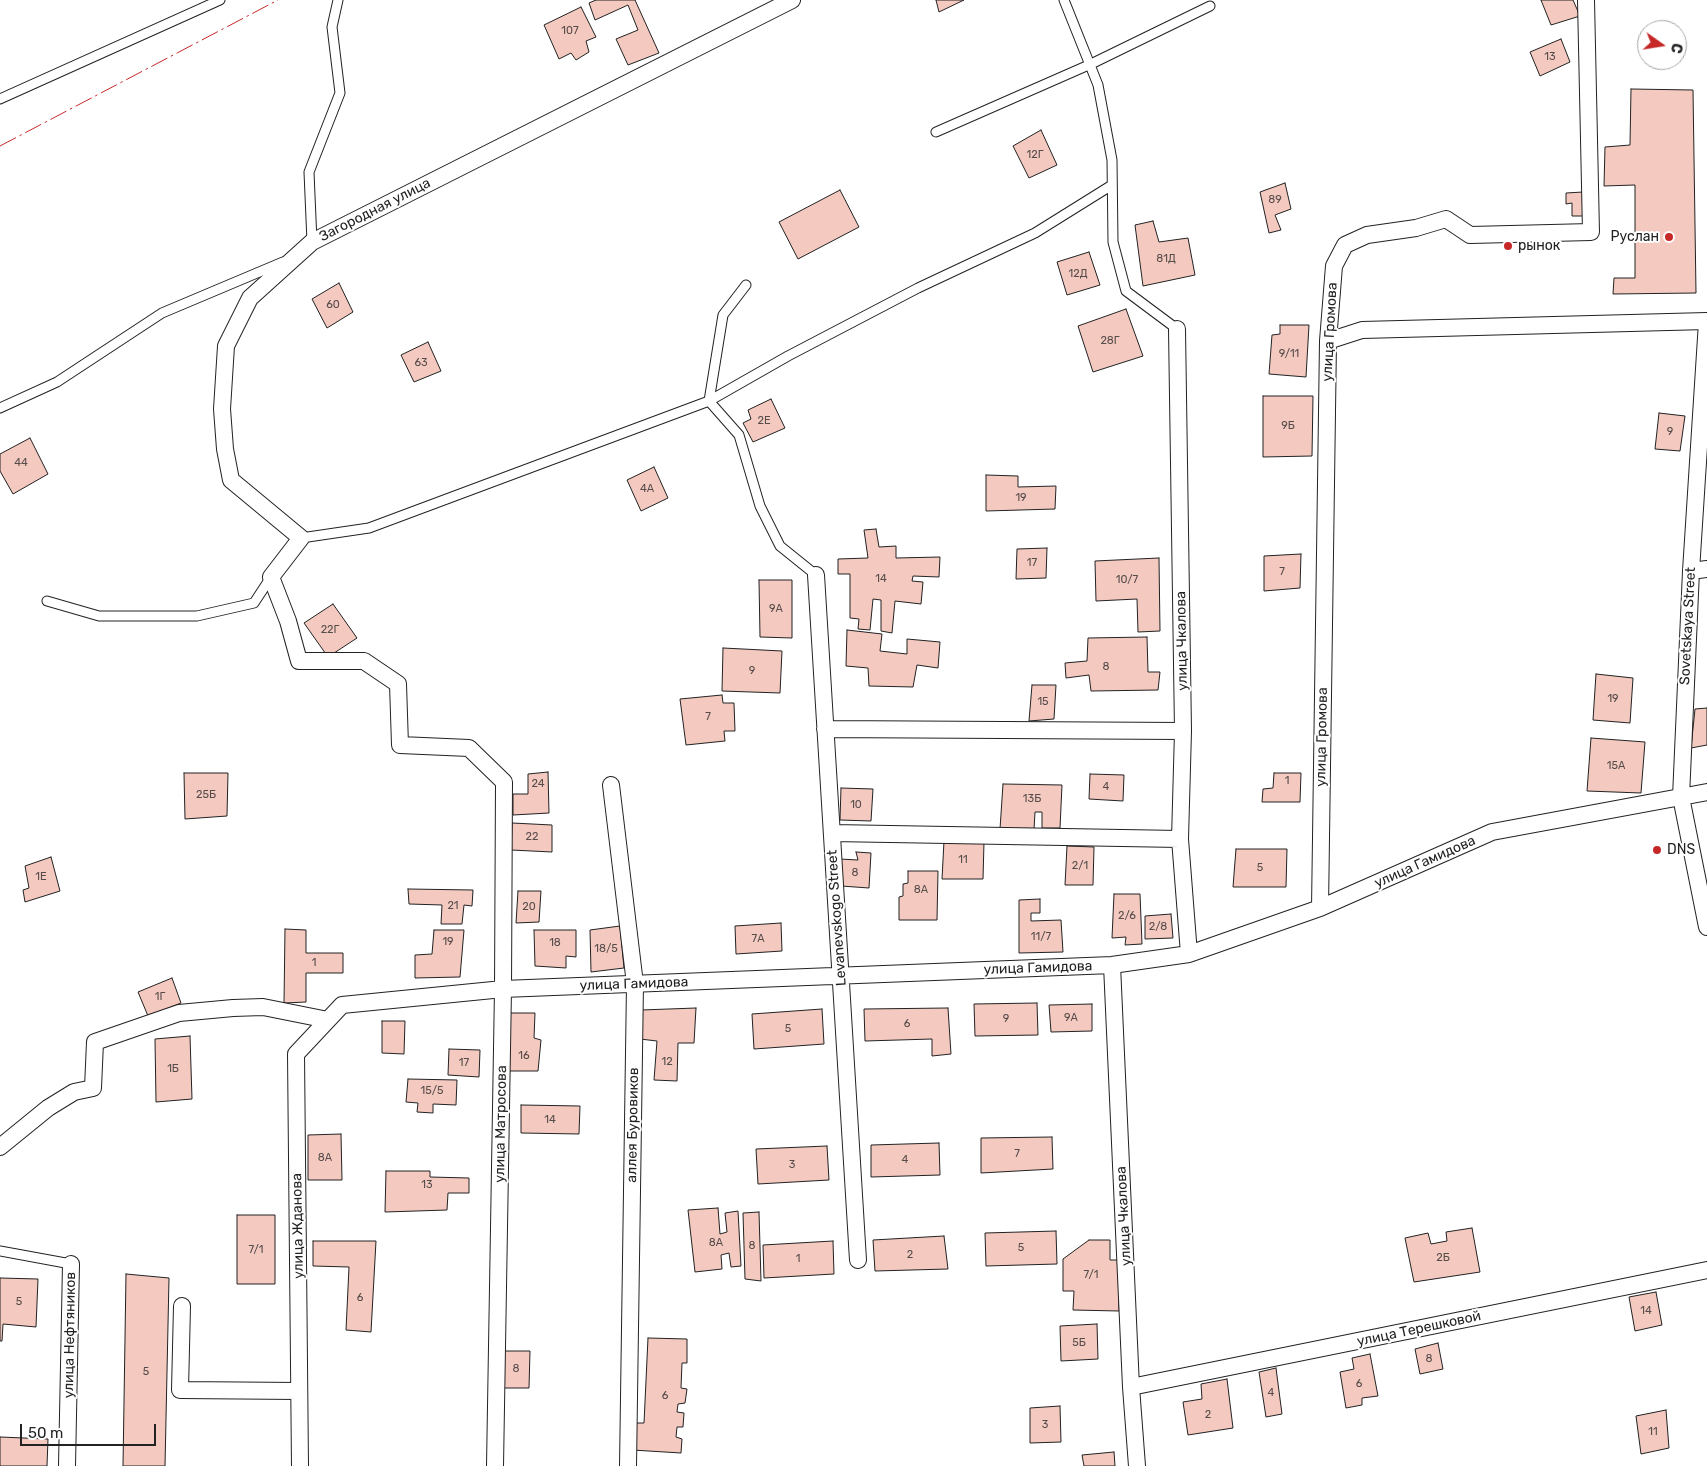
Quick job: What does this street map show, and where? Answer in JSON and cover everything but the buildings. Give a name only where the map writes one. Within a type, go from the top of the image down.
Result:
[{"type":"street","name":"Загородная улица","points":[[301,538],[231,480],[225,449],[222,409],[226,346],[250,298],[312,242],[792,0]]},
{"type":"street","name":"улица Громова","points":[[1320,908],[1328,341],[1334,266],[1345,245],[1367,235],[1416,228],[1446,219],[1470,235],[1591,232],[1586,0]]},
{"type":"street","points":[[1328,341],[1362,330],[1707,322]]},
{"type":"street","name":"Sovetskaya Street","points":[[1707,322],[1690,571],[1680,797],[1707,927]]},
{"type":"street","name":"улица Чкалова","points":[[1177,328],[1183,731],[1180,839],[1189,954]]},
{"type":"street","points":[[271,577],[301,538]]},
{"type":"street","points":[[1690,571],[1707,569]]},
{"type":"street","name":"Levanevskogo Street","points":[[816,575],[858,1260]]},
{"type":"street","name":"улица Матросова","points":[[271,577],[288,621],[299,661],[364,661],[398,684],[400,745],[469,748],[504,782],[503,990],[495,1466]]},
{"type":"street","points":[[825,729],[1183,731]]},
{"type":"street","name":"аллея Буровиков","points":[[611,785],[635,984],[628,1466]]},
{"type":"street","name":"улица Гамидова","points":[[342,1005],[503,990],[1112,965],[1189,954],[1320,908],[1492,832],[1707,792]]},
{"type":"street","points":[[832,833],[1180,839]]},
{"type":"street","name":"улица Чкалова","points":[[1112,965],[1137,1466]]},
{"type":"street","name":"улица Жданова","points":[[300,1466],[296,1054],[342,1005]]},
{"type":"street","points":[[0,1148],[48,1108],[74,1092],[93,1088],[95,1042],[179,1013],[224,1008],[263,1007],[328,1020]]},
{"type":"street","name":"улица Нефтяников","points":[[67,1466],[71,1264]]},
{"type":"street","name":"улица Терешковой","points":[[1132,1387],[1707,1270]]},
{"type":"street","points":[[182,1306],[180,1390],[299,1391]]},
{"type":"lane","points":[[0,99],[220,0]]},
{"type":"lane","points":[[0,408],[57,382],[162,313],[282,262],[312,242],[309,172],[340,93],[332,27],[338,0]]},
{"type":"lane","points":[[1064,0],[1098,85],[1112,160],[1112,242],[1126,291],[1177,328]]},
{"type":"lane","points":[[936,132],[1091,64],[1210,6]]},
{"type":"lane","points":[[301,538],[369,528],[709,400],[918,288],[1035,234],[1112,185]]},
{"type":"lane","points":[[746,285],[722,315],[709,400],[739,435],[760,506],[780,546],[816,575]]},
{"type":"lane","points":[[47,601],[99,616],[196,616],[254,603],[271,577]]},
{"type":"lane","points":[[0,1251],[71,1264]]},
{"type":"power","points":[[0,146],[278,0]]},
{"type":"place","name":"Руслан","points":[[1669,237]]},
{"type":"place","name":"рынок","points":[[1508,246]]},
{"type":"place","name":"DNS","points":[[1657,850]]}]
